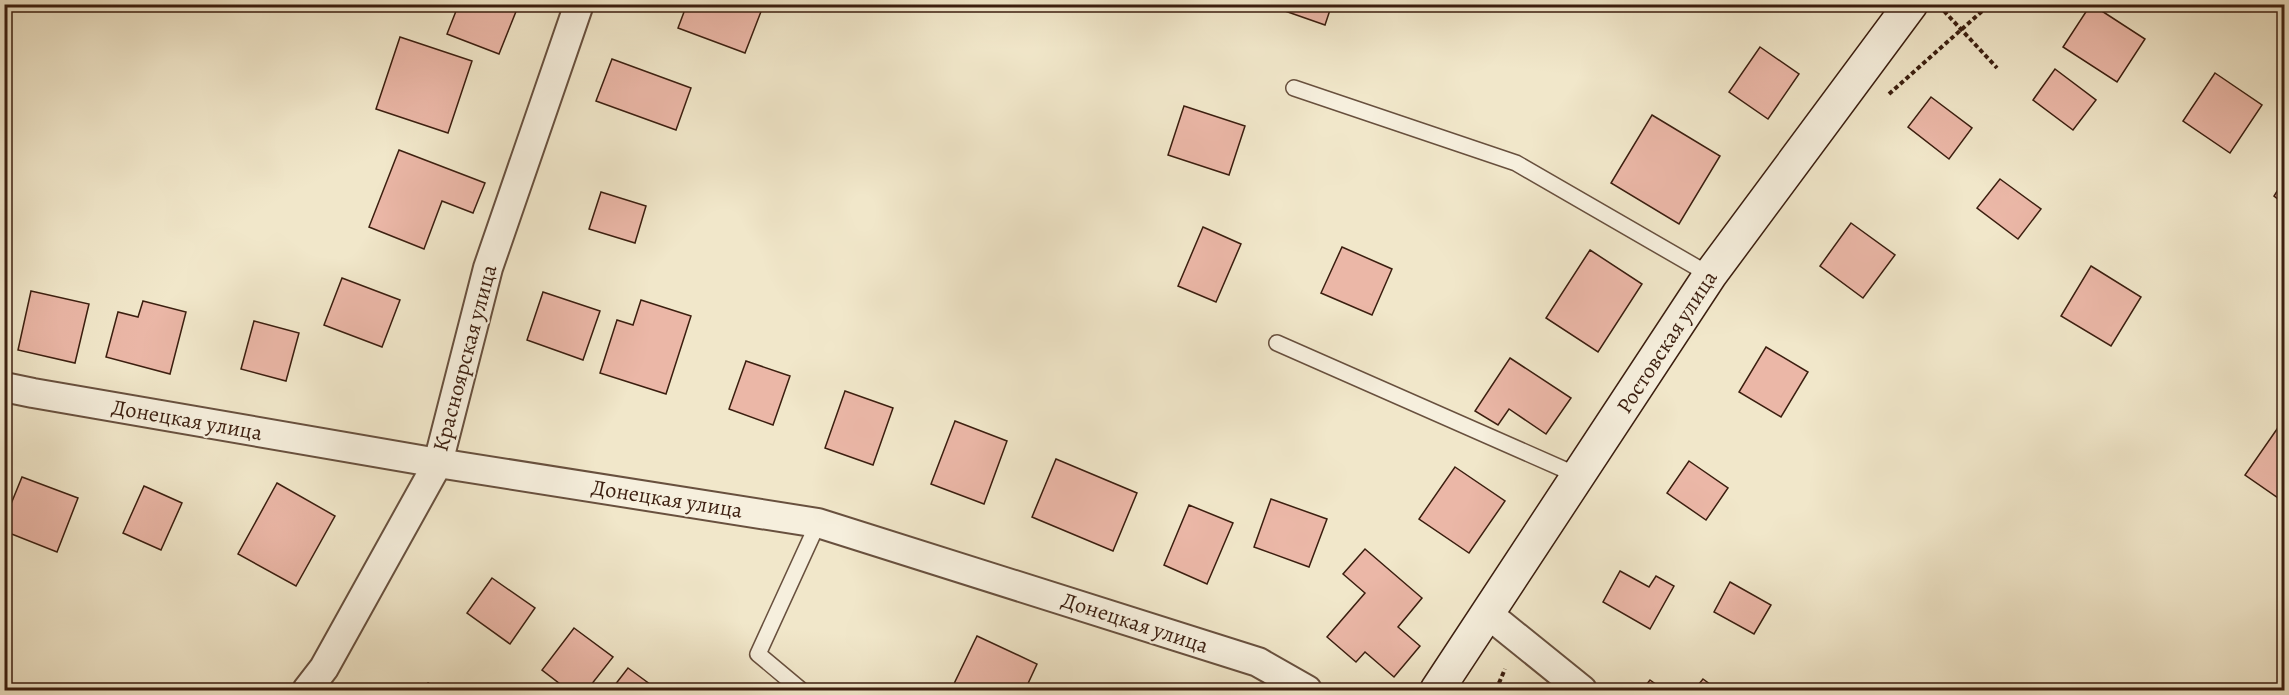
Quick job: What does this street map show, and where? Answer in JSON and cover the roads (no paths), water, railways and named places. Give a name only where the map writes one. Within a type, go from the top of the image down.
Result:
[{"type":"street","name":"Красноярская улица","points":[[307,690],[324,668],[438,463],[488,268],[579,4]]},
{"type":"street","name":"Ростовская улица","points":[[1437,690],[1710,275],[1911,4]]},
{"type":"street","name":"Донецкая улица","points":[[4,387],[438,463],[818,523],[1258,662],[1307,690]]},
{"type":"street","points":[[1488,614],[1582,690]]},
{"type":"lane","points":[[1294,88],[1516,163],[1710,275]]},
{"type":"lane","points":[[1277,343],[1579,476]]},
{"type":"lane","points":[[801,690],[758,654],[818,523]]}]
